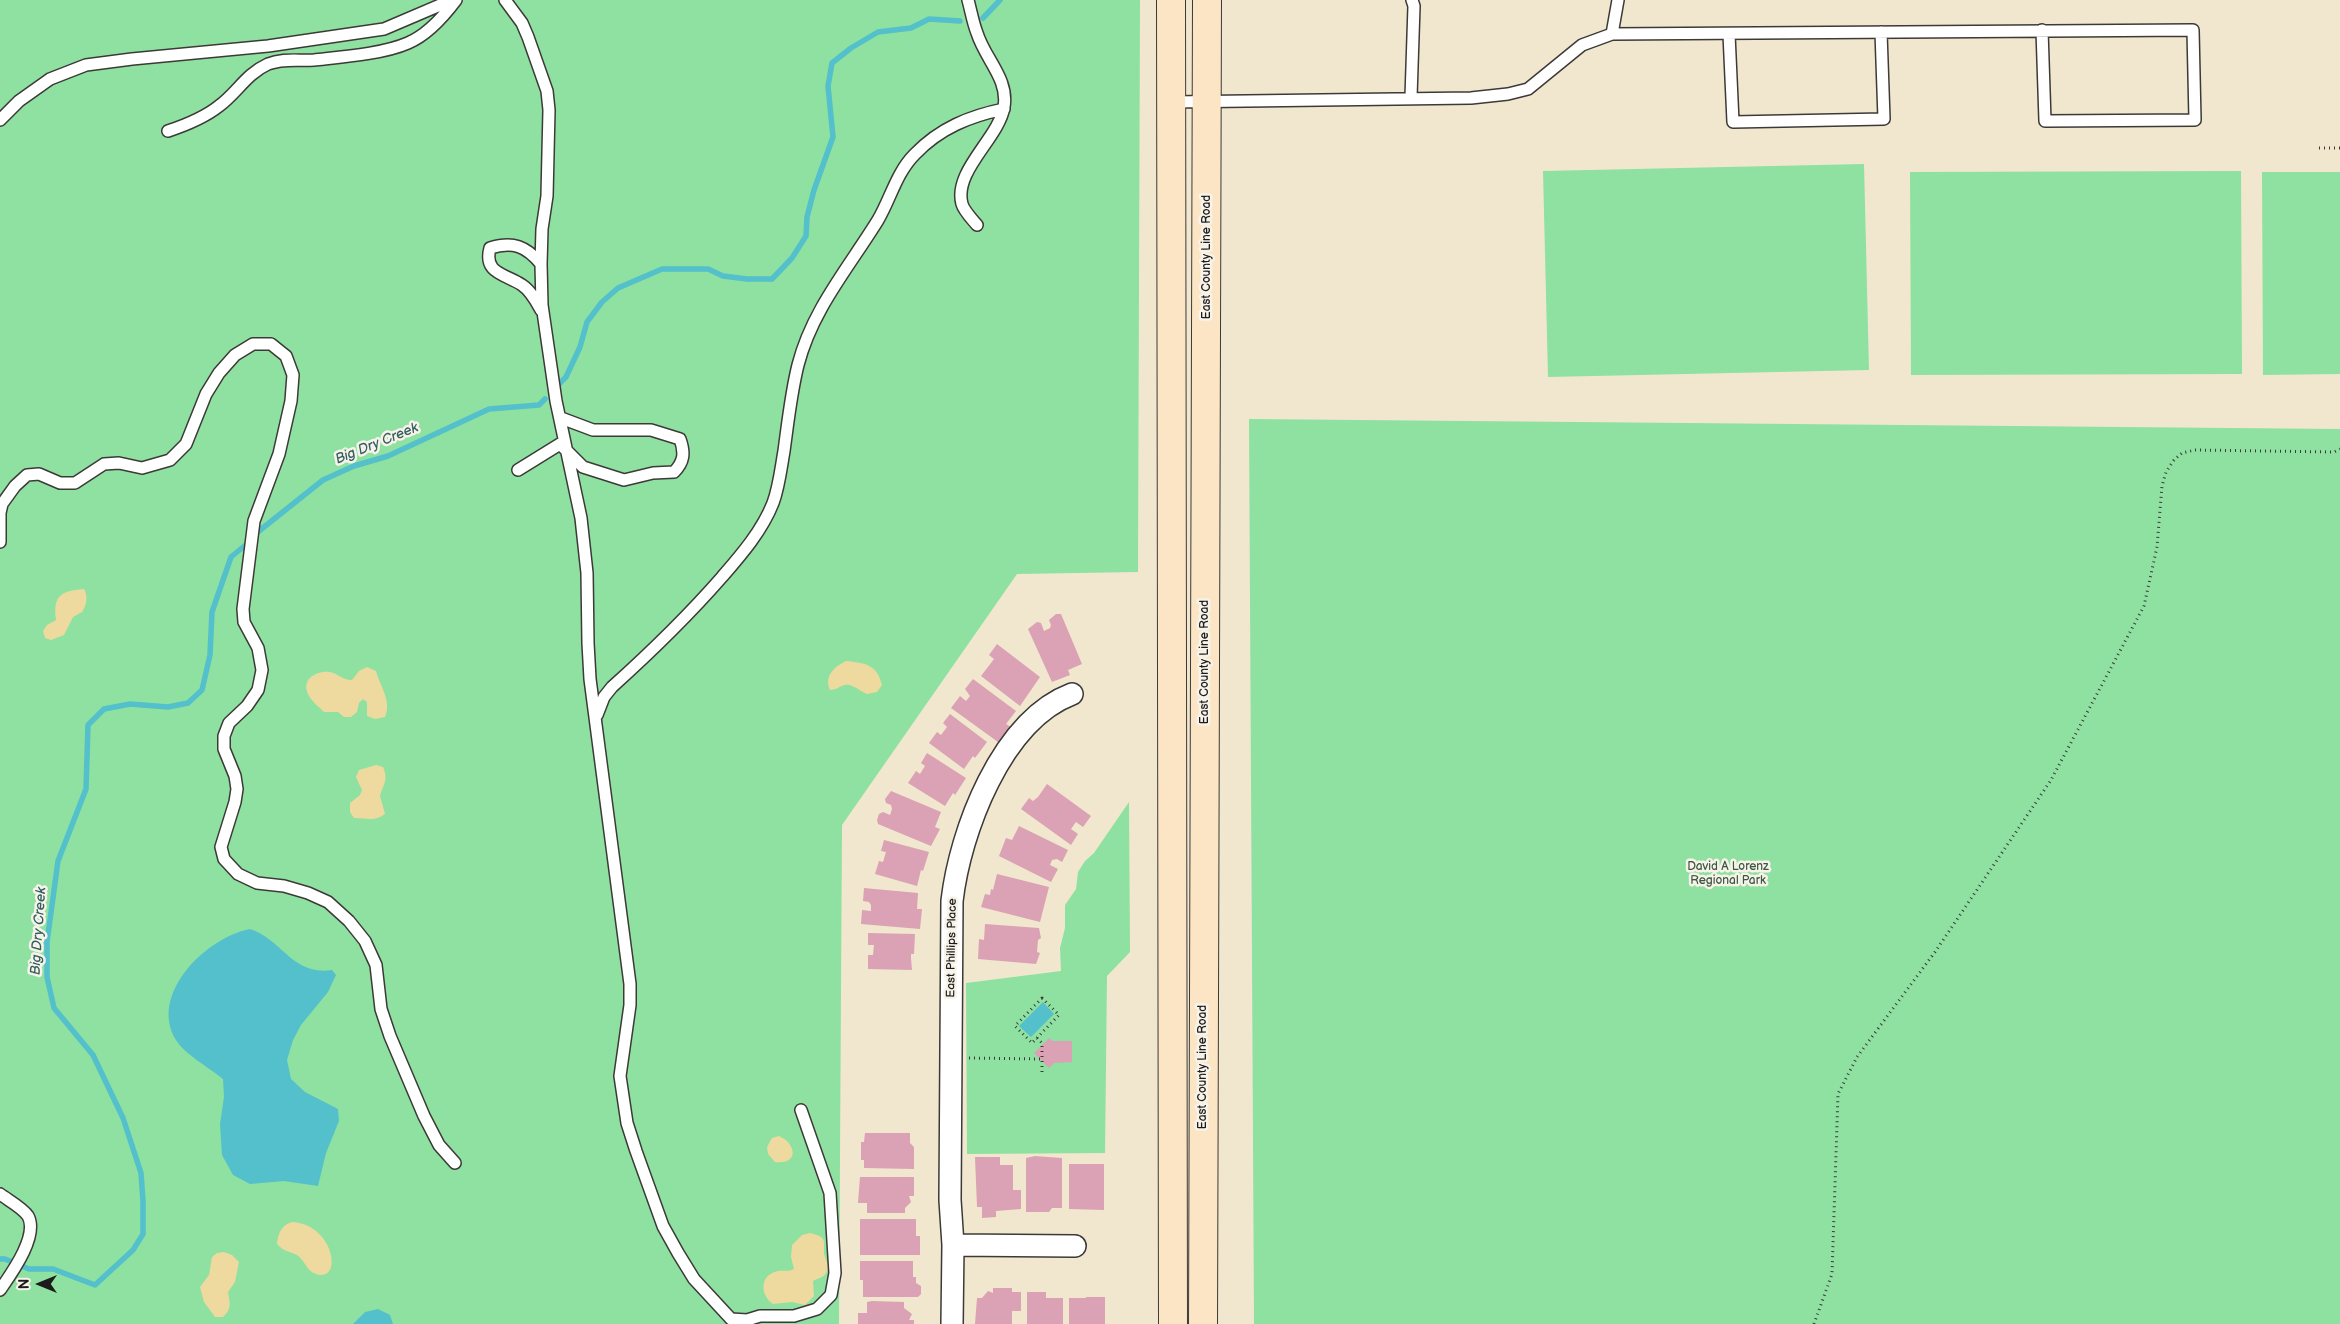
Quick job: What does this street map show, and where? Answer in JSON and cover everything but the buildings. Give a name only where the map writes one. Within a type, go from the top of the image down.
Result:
[{"type":"main road","points":[[1171,0],[1173,1324]]},
{"type":"main road","name":"East County Line Road","points":[[1203,1324],[1202,1122],[1207,0]]},
{"type":"street","name":"East Phillips Place","points":[[952,1324],[953,1245],[950,1200],[952,901],[962,847],[972,816],[991,777],[1008,749],[1036,716],[1062,698],[1072,694]]},
{"type":"street","points":[[953,1245],[1075,1246]]},
{"type":"lane","points":[[0,120],[19,101],[50,79],[86,65],[268,46],[384,29],[452,0]]},
{"type":"lane","points":[[168,131],[187,125],[214,110],[249,75],[269,64],[285,60],[312,60],[345,56],[408,44],[425,34],[456,0]]},
{"type":"lane","points":[[505,0],[522,23],[547,91],[550,138],[541,264],[544,313],[551,368],[566,448],[571,463],[582,528],[587,572],[588,643],[596,725],[630,984],[630,1005],[620,1076],[627,1123],[663,1226],[694,1279],[734,1321],[760,1316],[794,1316],[817,1309],[831,1295],[834,1264],[830,1194],[801,1110]]},
{"type":"lane","points":[[968,0],[977,34],[1000,77],[1005,93],[1004,109],[992,135],[970,167],[962,191],[962,204],[977,225]]},
{"type":"lane","points":[[1410,97],[1414,6],[1412,0]]},
{"type":"lane","points":[[1612,34],[1618,0]]},
{"type":"lane","points":[[1172,102],[1410,97],[1472,98],[1508,94],[1528,89],[1582,45],[1612,34],[2042,30],[2193,30],[2195,120],[2045,121],[2042,30]]},
{"type":"lane","points":[[1730,34],[1732,122],[1884,119],[1882,32]]},
{"type":"lane","points":[[596,725],[597,710],[612,687],[674,631],[731,567],[760,529],[773,502],[780,473],[791,400],[809,330],[880,217],[898,175],[914,154],[950,126],[967,119],[1004,109]]},
{"type":"lane","points":[[541,264],[530,251],[509,244],[490,248],[488,255],[489,264],[495,271],[522,285],[533,296],[544,313]]},
{"type":"lane","points":[[0,542],[2,504],[15,486],[27,475],[39,474],[60,483],[75,483],[104,464],[119,463],[142,468],[170,460],[186,444],[206,394],[219,373],[235,355],[253,344],[271,344],[286,356],[293,375],[291,401],[275,469],[254,521],[250,567],[243,609],[244,622],[258,648],[262,670],[258,690],[247,706],[229,723],[224,736],[224,749],[235,776],[237,789],[235,802],[221,847],[224,859],[238,874],[257,882],[284,886],[308,893],[328,902],[349,921],[364,940],[376,965],[381,1009],[406,1074],[439,1145],[455,1163]]},
{"type":"lane","points":[[518,470],[560,444],[583,467],[624,480],[653,473],[674,472],[681,464],[684,450],[680,439],[665,433],[635,429],[598,431],[561,418]]},
{"type":"lane","points":[[592,686],[604,690],[612,687]]},
{"type":"lane","points":[[0,1194],[27,1214],[31,1222],[22,1254],[14,1272],[0,1290]]},
{"type":"path","points":[[2320,148],[2340,148]]},
{"type":"path","points":[[1814,1324],[1832,1274],[1838,1094],[1857,1057],[1935,952],[2051,780],[2144,606],[2157,547],[2162,486],[2166,472],[2182,452],[2195,450],[2334,452],[2340,449]]},
{"type":"path","points":[[1042,998],[1059,1015],[1037,1038],[1032,1043],[1015,1026],[1042,998]]},
{"type":"path","points":[[1037,1038],[1042,1043],[1042,1076]]},
{"type":"path","points":[[951,1058],[1042,1059]]},
{"type":"green space","points":[[0,0],[1140,0],[1138,572],[1017,574],[842,825],[839,1324],[0,1324]]},
{"type":"green space","points":[[1864,164],[1869,370],[1548,377],[1543,171]]},
{"type":"green space","points":[[2241,171],[2242,374],[1911,375],[1910,172]]},
{"type":"green space","points":[[2262,172],[2340,172],[2340,374],[2263,375]]},
{"type":"green space","name":"David A Lorenz Regional Park","points":[[1249,419],[2340,429],[2340,1324],[1254,1324]]},
{"type":"green space","points":[[1129,802],[1130,952],[1107,976],[1105,1153],[967,1154],[966,983],[1061,971],[1060,948],[1065,928],[1065,905],[1076,889],[1078,872],[1085,861],[1094,853]]},
{"type":"sand","points":[[84,589],[86,597],[85,606],[82,612],[73,617],[64,635],[51,640],[45,638],[43,631],[47,625],[56,620],[56,605],[60,596],[69,591]]},
{"type":"sand","points":[[846,661],[864,664],[877,673],[882,685],[877,692],[867,694],[848,685],[830,690],[828,680],[831,672]]},
{"type":"sand","points":[[367,667],[376,671],[385,694],[387,711],[385,717],[375,719],[367,716],[367,702],[363,699],[359,703],[357,712],[351,717],[344,717],[338,712],[324,712],[308,694],[306,689],[308,680],[315,674],[330,672],[352,680],[359,671]]},
{"type":"sand","points":[[376,765],[383,767],[385,776],[380,796],[385,814],[374,819],[354,818],[350,812],[350,803],[360,795],[362,790],[356,777],[359,770]]},
{"type":"sand","points":[[779,1136],[789,1143],[793,1153],[789,1160],[775,1162],[768,1154],[767,1147],[772,1138]]},
{"type":"sand","points":[[292,1222],[306,1225],[317,1232],[325,1242],[332,1262],[330,1270],[325,1274],[313,1273],[300,1257],[284,1250],[277,1244],[281,1230],[285,1225]]},
{"type":"sand","points":[[810,1233],[819,1236],[823,1240],[824,1253],[828,1265],[826,1273],[813,1281],[814,1296],[805,1305],[792,1302],[773,1304],[764,1291],[767,1277],[778,1271],[794,1269],[791,1257],[792,1245],[802,1235]]},
{"type":"sand","points":[[224,1252],[232,1255],[239,1262],[235,1282],[228,1292],[230,1303],[228,1311],[223,1317],[215,1317],[204,1302],[200,1287],[209,1275],[212,1257],[217,1253]]},
{"type":"water","points":[[250,929],[271,940],[288,956],[307,968],[332,970],[336,975],[328,992],[301,1025],[293,1040],[287,1060],[291,1079],[305,1092],[338,1109],[339,1121],[326,1153],[318,1186],[284,1181],[250,1184],[233,1175],[222,1155],[220,1124],[224,1097],[223,1079],[191,1056],[180,1045],[169,1022],[170,1004],[176,987],[186,970],[216,943],[233,934]]},
{"type":"water","points":[[1043,1002],[1054,1014],[1031,1037],[1019,1026]]},
{"type":"water","points":[[378,1309],[390,1315],[393,1324],[353,1324],[365,1312]]},
{"type":"waterway","name":"Big Dry Creek","points":[[983,18],[1000,0]]},
{"type":"waterway","name":"Big Dry Creek","points":[[559,384],[566,377],[580,347],[587,322],[602,302],[618,288],[662,269],[708,269],[723,276],[747,279],[772,279],[792,258],[806,236],[807,217],[814,190],[833,137],[828,86],[832,63],[851,48],[878,32],[911,28],[929,19],[960,21]]},
{"type":"waterway","name":"Big Dry Creek","points":[[259,531],[323,480],[354,466],[388,456],[489,409],[539,405],[545,399]]},
{"type":"waterway","name":"Big Dry Creek","points":[[0,1259],[5,1259],[29,1269],[53,1269],[95,1285],[133,1250],[143,1234],[141,1173],[123,1118],[93,1055],[54,1008],[47,977],[47,942],[58,861],[86,789],[88,725],[104,709],[130,704],[168,707],[188,703],[202,690],[210,655],[212,612],[231,557],[248,543]]}]
